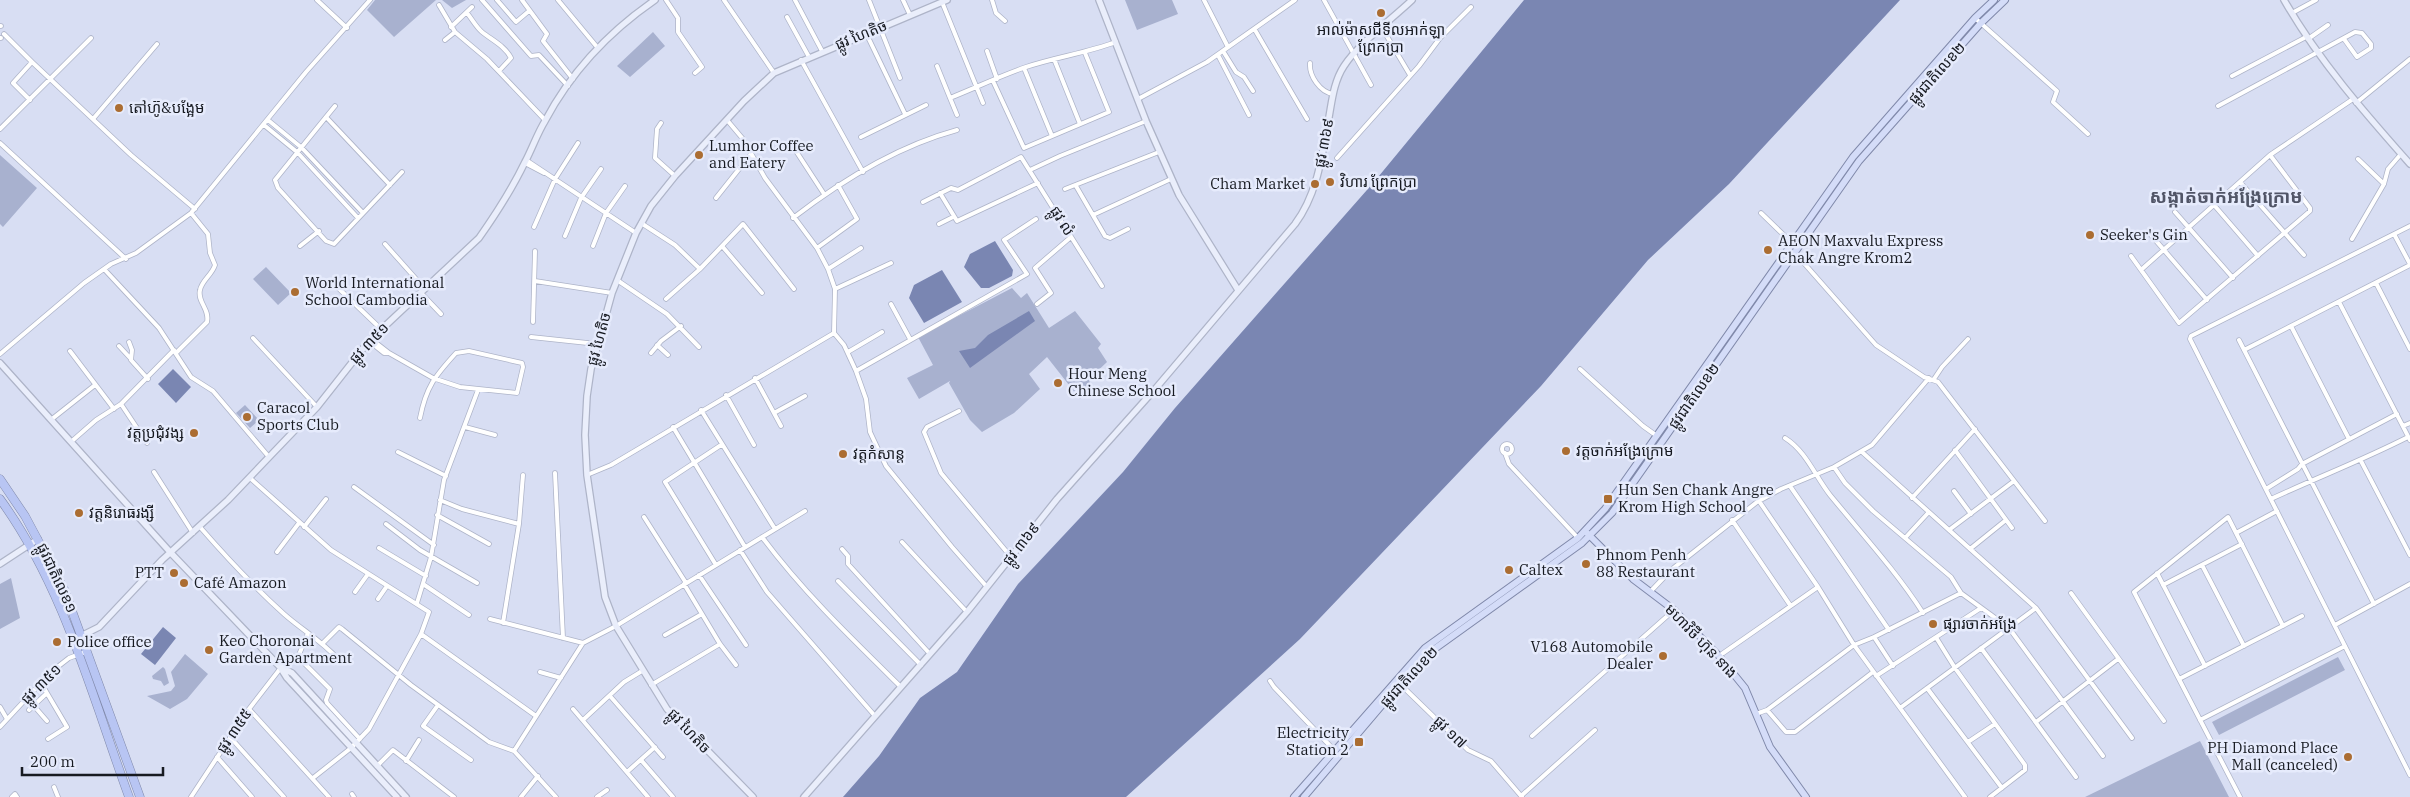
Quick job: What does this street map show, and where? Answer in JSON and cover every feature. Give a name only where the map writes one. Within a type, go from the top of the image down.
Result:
[{"type":"highway","name":"ផ្លូវជាតិលេខ១","points":[[0,479],[38,539],[64,589],[83,636],[140,797]]},
{"type":"highway","name":"ផ្លូវជាតិលេខ១","points":[[0,499],[29,545],[55,595],[129,797]]},
{"type":"main road","name":"ផ្លូវជាតិលេខ២","points":[[1588,534],[1852,158],[1975,18],[1994,0]]},
{"type":"main road","name":"ផ្លូវជាតិលេខ២","points":[[1304,795],[1334,750],[1392,688],[1400,684],[1442,643],[1580,541],[1618,506],[1859,161],[1981,23],[2005,0]]},
{"type":"main road","points":[[1725,338],[1731,343]]},
{"type":"main road","points":[[1693,385],[1699,390]]},
{"type":"main road","name":"មហាវិថី ហ៊ុន នាង","points":[[1588,534],[1633,580],[1651,591],[1674,610],[1719,656],[1745,688],[1770,747],[1806,797]]},
{"type":"main road","name":"ផ្លូវជាតិលេខ២","points":[[1294,797],[1304,795],[1392,688],[1412,660],[1439,636],[1580,541]]},
{"type":"street","points":[[317,0],[347,28]]},
{"type":"street","points":[[0,354],[84,283],[104,269],[126,259],[191,213],[264,126],[306,72],[370,0]]},
{"type":"street","points":[[482,0],[531,56],[539,55],[568,86]]},
{"type":"street","points":[[497,0],[516,22],[530,11]]},
{"type":"street","points":[[522,0],[547,34],[543,41],[573,79]]},
{"type":"street","points":[[558,0],[598,47]]},
{"type":"street","name":"ផ្លូវ ៣៥១","points":[[73,640],[99,627],[170,552],[200,528],[317,407],[370,340],[479,238],[492,220],[525,162],[545,120],[573,79],[598,47],[635,14],[655,0]]},
{"type":"street","points":[[666,0],[678,18],[678,32],[702,67],[695,73]]},
{"type":"street","points":[[724,0],[774,73]]},
{"type":"street","points":[[795,0],[822,52]]},
{"type":"street","points":[[869,0],[900,78]]},
{"type":"street","points":[[904,0],[910,15]]},
{"type":"street","points":[[992,0],[996,13],[1006,21]]},
{"type":"street","points":[[1099,0],[1146,121],[1171,179],[1190,215],[1238,290]]},
{"type":"street","points":[[1204,0],[1228,47]]},
{"type":"street","points":[[1286,0],[1289,5]]},
{"type":"street","points":[[1138,98],[1175,81],[1218,55],[1295,0]]},
{"type":"street","points":[[1324,0],[1371,85]]},
{"type":"street","name":"ផ្លូវ ៣៦៩","points":[[804,797],[967,612],[1068,486],[1156,388],[1295,224],[1311,198],[1320,165],[1333,94],[1344,66],[1354,54],[1412,0]]},
{"type":"street","points":[[2284,0],[2317,53],[2354,101],[2410,164]]},
{"type":"street","points":[[2292,14],[2316,0]]},
{"type":"street","points":[[941,1],[983,103]]},
{"type":"street","name":"ផ្លូវ ហៃតិច","points":[[753,797],[667,709],[616,626],[606,598],[587,475],[585,435],[587,396],[597,344],[616,280],[641,223],[675,176],[774,73],[941,1]]},
{"type":"street","points":[[439,5],[455,32],[499,71],[545,120]]},
{"type":"street","points":[[451,27],[472,7]]},
{"type":"street","points":[[1337,158],[1419,66],[1440,38],[1471,7]]},
{"type":"street","points":[[467,13],[484,33],[492,38],[511,58],[499,71]]},
{"type":"street","points":[[788,17],[809,57]]},
{"type":"street","points":[[1975,18],[2058,92],[2052,102],[2088,134]]},
{"type":"street","points":[[2232,76],[2307,38],[2328,25]]},
{"type":"street","points":[[1382,28],[1410,75]]},
{"type":"street","points":[[1254,30],[1307,119]]},
{"type":"street","points":[[445,40],[455,32]]},
{"type":"street","points":[[2218,106],[2355,32],[2362,33],[2371,44],[2371,48],[2357,57],[2344,39]]},
{"type":"street","points":[[866,34],[905,114]]},
{"type":"street","points":[[2,37],[32,62],[50,81],[131,155],[194,209]]},
{"type":"street","points":[[0,129],[91,38]]},
{"type":"street","points":[[950,98],[1024,68],[1054,59],[1085,53],[1116,42]]},
{"type":"street","points":[[92,120],[157,44]]},
{"type":"street","points":[[987,51],[995,80],[1024,148],[1108,112],[1085,53]]},
{"type":"street","points":[[1223,51],[1236,72],[1244,76],[1253,91]]},
{"type":"street","points":[[1218,55],[1249,115]]},
{"type":"street","points":[[1054,59],[1080,124]]},
{"type":"street","points":[[2141,270],[2270,155],[2354,101],[2410,59]]},
{"type":"street","points":[[801,60],[863,172]]},
{"type":"street","points":[[30,100],[13,83],[32,62]]},
{"type":"street","points":[[1310,63],[1309,68],[1314,80],[1324,90],[1333,94]]},
{"type":"street","points":[[937,66],[957,115]]},
{"type":"street","points":[[1024,68],[1052,136]]},
{"type":"street","points":[[861,137],[926,105]]},
{"type":"street","points":[[335,106],[276,180],[276,184],[326,241],[334,244],[402,172]]},
{"type":"street","points":[[326,117],[390,185]]},
{"type":"street","points":[[268,120],[302,148],[363,213]]},
{"type":"street","points":[[727,120],[743,139],[750,154],[793,218],[816,248],[828,269],[835,289],[834,333],[848,352],[856,371],[866,399],[870,432],[886,466],[952,547],[988,587]]},
{"type":"street","points":[[1030,170],[1146,121]]},
{"type":"street","points":[[662,123],[656,129],[656,158],[675,176]]},
{"type":"street","points":[[264,126],[297,152],[358,218]]},
{"type":"street","points":[[793,218],[838,185],[927,138],[957,130]]},
{"type":"street","points":[[534,228],[555,179],[578,143]]},
{"type":"street","points":[[0,144],[126,259]]},
{"type":"street","points":[[794,148],[824,194]]},
{"type":"street","points":[[1065,190],[1159,152]]},
{"type":"street","points":[[716,198],[750,154]]},
{"type":"street","points":[[2352,239],[2384,184],[2387,172],[2401,154]]},
{"type":"street","points":[[2131,256],[2176,323],[2179,323],[2311,210],[2270,155]]},
{"type":"street","name":"ផ្លូវ លំ","points":[[940,194],[951,188],[958,190],[1021,157],[1102,286]]},
{"type":"street","points":[[2358,159],[2384,184]]},
{"type":"street","points":[[525,162],[555,179],[636,233]]},
{"type":"street","points":[[564,236],[581,198],[601,169]]},
{"type":"street","points":[[1093,215],[1171,179]]},
{"type":"street","points":[[2240,182],[2304,255]]},
{"type":"street","points":[[923,202],[940,194],[957,221],[1038,183]]},
{"type":"street","points":[[816,248],[857,219],[854,210],[838,185]]},
{"type":"street","points":[[593,246],[606,213],[625,186]]},
{"type":"street","points":[[1076,186],[1108,238],[1128,229]]},
{"type":"street","points":[[2214,205],[2258,256]]},
{"type":"street","points":[[2175,212],[2233,278]]},
{"type":"street","points":[[72,441],[96,420],[120,404],[207,322],[209,316],[200,296],[200,290],[215,265],[210,253],[208,234],[191,213]]},
{"type":"street","points":[[1761,213],[1792,243]]},
{"type":"street","points":[[938,224],[953,217]]},
{"type":"street","points":[[1027,274],[1004,240],[1036,219]]},
{"type":"street","points":[[641,223],[675,244],[700,269]]},
{"type":"street","points":[[666,299],[700,269],[743,224],[794,289]]},
{"type":"street","points":[[2410,226],[2190,337],[2410,775]]},
{"type":"street","points":[[300,246],[319,231]]},
{"type":"street","points":[[2244,350],[2410,264],[2394,234]]},
{"type":"street","points":[[2151,235],[2207,300]]},
{"type":"street","points":[[856,371],[1027,274],[1071,237]]},
{"type":"street","points":[[384,244],[441,314]]},
{"type":"street","points":[[722,246],[762,293]]},
{"type":"street","points":[[828,269],[861,248]]},
{"type":"street","points":[[533,322],[535,252]]},
{"type":"street","points":[[1795,253],[1876,345],[1931,378],[1975,429],[2045,521]]},
{"type":"street","points":[[835,289],[891,263]]},
{"type":"street","points":[[1035,268],[1051,293],[1037,304]]},
{"type":"street","points":[[104,269],[159,328],[191,377],[213,391],[269,458]]},
{"type":"street","points":[[535,280],[612,293]]},
{"type":"street","points":[[616,280],[656,306],[681,326],[699,348]]},
{"type":"street","points":[[2376,282],[2410,349]]},
{"type":"street","points":[[335,284],[381,329]]},
{"type":"street","points":[[2271,500],[2409,438],[2339,302]]},
{"type":"street","points":[[890,304],[910,339]]},
{"type":"street","points":[[651,354],[657,345],[681,326]]},
{"type":"street","points":[[2291,326],[2349,439]]},
{"type":"street","points":[[848,352],[882,332]]},
{"type":"street","points":[[587,475],[611,465],[726,395],[834,333]]},
{"type":"street","points":[[531,337],[597,344]]},
{"type":"street","points":[[253,338],[317,407]]},
{"type":"street","points":[[1651,591],[1670,570],[1732,520],[1759,501],[1816,476],[1862,452],[1880,436],[1968,339]]},
{"type":"street","points":[[370,340],[384,353],[389,353],[433,378],[460,387],[478,390],[518,393],[523,367],[522,362],[461,351],[456,353],[433,378],[424,400],[420,418]]},
{"type":"street","points":[[2239,340],[2374,604]]},
{"type":"street","points":[[129,342],[132,350],[131,360]]},
{"type":"street","points":[[657,345],[668,355]]},
{"type":"street","points":[[119,346],[148,378]]},
{"type":"street","points":[[70,351],[114,409]]},
{"type":"street","points":[[0,363],[170,552],[280,667],[287,678],[356,743],[406,797]]},
{"type":"street","points":[[1580,369],[1643,426],[1658,436]]},
{"type":"street","points":[[755,378],[781,426]]},
{"type":"street","points":[[52,419],[95,385]]},
{"type":"street","points":[[416,604],[432,557],[437,515],[446,476],[478,390]]},
{"type":"street","points":[[726,395],[754,445]]},
{"type":"street","points":[[774,413],[805,396]]},
{"type":"street","points":[[120,404],[147,443]]},
{"type":"street","points":[[701,410],[775,529]]},
{"type":"street","points":[[959,411],[927,427],[924,432],[941,473],[1010,557]]},
{"type":"street","points":[[2266,489],[2298,470],[2302,464],[2396,414]]},
{"type":"street","points":[[2403,426],[2410,423]]},
{"type":"street","points":[[465,427],[495,435]]},
{"type":"street","points":[[673,427],[745,547]]},
{"type":"street","points":[[1912,498],[1975,429]]},
{"type":"street","points":[[1785,438],[1798,447],[1816,476],[1892,568],[1923,613]]},
{"type":"street","points":[[716,565],[665,482],[721,445]]},
{"type":"street","points":[[1955,450],[2012,528]]},
{"type":"street","points":[[398,452],[446,476]]},
{"type":"street","points":[[1862,452],[2036,608],[2132,738]]},
{"type":"street","points":[[1505,453],[1508,464],[1580,541]]},
{"type":"street","points":[[2361,461],[2410,555]]},
{"type":"street","points":[[1834,467],[1859,497],[1951,577],[1962,593],[2008,628],[2103,756]]},
{"type":"street","points":[[154,472],[193,533]]},
{"type":"street","points":[[555,473],[563,638]]},
{"type":"street","points":[[503,623],[519,524],[523,475]]},
{"type":"street","points":[[250,478],[331,550],[429,612],[422,634],[398,675],[377,717],[356,743],[312,778]]},
{"type":"street","points":[[1949,530],[2014,482]]},
{"type":"street","points":[[1790,486],[1889,630]]},
{"type":"street","points":[[354,487],[434,545]]},
{"type":"street","points":[[1954,491],[1971,514]]},
{"type":"street","points":[[304,527],[326,499]]},
{"type":"street","points":[[440,500],[462,509],[519,524]]},
{"type":"street","points":[[1759,501],[1818,587],[1854,645],[1965,797]]},
{"type":"street","points":[[514,751],[583,643],[616,626],[805,511]]},
{"type":"street","points":[[2236,532],[2277,512]]},
{"type":"street","points":[[1906,538],[1928,513]]},
{"type":"street","points":[[437,515],[489,544]]},
{"type":"street","points":[[644,517],[720,644],[736,666]]},
{"type":"street","points":[[2240,797],[2134,592],[2228,517],[2283,626]]},
{"type":"street","points":[[1732,520],[1790,605]]},
{"type":"street","points":[[1970,549],[2006,520]]},
{"type":"street","points":[[277,552],[299,523]]},
{"type":"street","points":[[386,524],[432,557],[477,583]]},
{"type":"street","points":[[200,528],[246,580],[308,633],[323,643],[338,659]]},
{"type":"street","points":[[762,537],[822,610],[901,687]]},
{"type":"street","points":[[0,564],[38,539]]},
{"type":"street","points":[[902,542],[967,612]]},
{"type":"street","points":[[2163,585],[2242,544]]},
{"type":"street","points":[[379,548],[426,576]]},
{"type":"street","points":[[842,549],[848,556],[848,564],[930,654]]},
{"type":"street","points":[[740,550],[767,592],[875,716]]},
{"type":"street","points":[[2202,565],[2244,646]]},
{"type":"street","points":[[2157,573],[2205,666]]},
{"type":"street","points":[[355,592],[368,574]]},
{"type":"street","points":[[700,575],[746,645]]},
{"type":"street","points":[[838,580],[921,665]]},
{"type":"street","points":[[423,584],[470,615]]},
{"type":"street","points":[[2334,625],[2410,584]]},
{"type":"street","points":[[378,599],[387,586]]},
{"type":"street","points":[[1719,656],[1818,587]]},
{"type":"street","points":[[1755,714],[1767,710],[1854,645],[1889,630],[1962,593]]},
{"type":"street","points":[[2071,594],[2164,722]]},
{"type":"street","points":[[1876,676],[1937,639],[1982,608]]},
{"type":"street","points":[[1900,708],[2036,608]]},
{"type":"street","points":[[1532,736],[1674,610]]},
{"type":"street","points":[[665,635],[702,614]]},
{"type":"street","points":[[2179,679],[2302,616]]},
{"type":"street","points":[[490,619],[583,643]]},
{"type":"street","points":[[323,643],[336,630],[342,629],[398,675],[489,742],[514,751],[556,797]]},
{"type":"street","points":[[298,657],[308,633]]},
{"type":"street","points":[[422,634],[536,716]]},
{"type":"street","points":[[1874,637],[1893,666]]},
{"type":"street","points":[[1937,639],[1955,668],[2026,768],[1990,797]]},
{"type":"street","points":[[651,685],[720,644]]},
{"type":"street","points":[[2200,720],[2345,646]]},
{"type":"street","points":[[1981,648],[2076,777]]},
{"type":"street","name":"ផ្លូវ ៣៥១","points":[[0,726],[69,658],[88,650]]},
{"type":"street","points":[[280,667],[290,656],[298,657],[330,689],[326,700],[327,703],[397,797]]},
{"type":"street","points":[[2036,722],[2118,659]]},
{"type":"street","name":"ផ្លូវ ៣៥៥","points":[[191,797],[216,757],[280,667]]},
{"type":"street","points":[[583,720],[624,682],[642,671]]},
{"type":"street","points":[[540,672],[561,678]]},
{"type":"street","points":[[1767,710],[1786,732],[1795,732],[1873,672]]},
{"type":"street","points":[[1270,680],[1274,687],[1334,750]]},
{"type":"street","points":[[41,684],[67,727],[48,739]]},
{"type":"street","name":"ផ្លូវ ១៧","points":[[1400,684],[1468,750],[1491,761],[1522,797]]},
{"type":"street","points":[[1927,688],[2002,788]]},
{"type":"street","points":[[29,710],[46,693]]},
{"type":"street","points":[[610,696],[663,756]]},
{"type":"street","points":[[438,705],[422,726],[471,760]]},
{"type":"street","points":[[34,706],[47,721]]},
{"type":"street","points":[[0,708],[7,719]]},
{"type":"street","points":[[249,709],[329,797]]},
{"type":"street","points":[[573,709],[648,797]]},
{"type":"street","points":[[1968,742],[1995,724]]},
{"type":"street","points":[[1522,797],[1595,730]]},
{"type":"street","points":[[230,737],[284,797]]},
{"type":"street","points":[[406,761],[419,740]]},
{"type":"street","points":[[627,772],[655,747]]},
{"type":"street","points":[[377,766],[392,750],[454,797]]},
{"type":"street","points":[[216,757],[252,797]]},
{"type":"street","points":[[641,760],[673,797]]},
{"type":"street","points":[[521,797],[538,776]]},
{"type":"street","points":[[54,786],[58,797]]},
{"type":"street","points":[[597,797],[606,790]]},
{"type":"street","points":[[12,797],[15,794],[18,797]]},
{"type":"shaded area","points":[[375,0],[436,0],[394,37],[367,10]]},
{"type":"shaded area","points":[[442,0],[466,0],[452,8]]},
{"type":"shaded area","points":[[1125,0],[1172,0],[1178,14],[1137,30]]},
{"type":"shaded area","points":[[1524,0],[1900,0],[1729,184],[1648,260],[1541,386],[1300,639],[1126,797],[843,797],[879,756],[920,698],[957,672],[1018,584],[1123,472],[1175,408],[1374,182]]},
{"type":"shaded area","points":[[653,32],[665,46],[630,77],[617,66]]},
{"type":"shaded area","points":[[0,155],[37,188],[3,227],[0,224]]},
{"type":"shaded area","points":[[995,241],[1013,270],[1012,276],[989,288],[981,288],[964,267],[970,254]]},
{"type":"shaded area","points":[[266,267],[291,293],[278,305],[253,279]]},
{"type":"shaded area","points":[[942,270],[962,302],[924,323],[909,298],[914,285]]},
{"type":"shaded area","points":[[1012,288],[1021,298],[1027,293],[1049,328],[1075,311],[1101,344],[1098,348],[1107,362],[1089,379],[1091,389],[1080,399],[1047,357],[1029,374],[1040,389],[1014,413],[982,432],[970,420],[949,383],[950,381],[919,399],[907,378],[933,365],[918,337]]},
{"type":"shaded area","points":[[1029,311],[1035,321],[970,368],[959,351],[975,348],[988,335]]},
{"type":"shaded area","points":[[173,369],[191,387],[176,403],[158,384]]},
{"type":"shaded area","name":"Caracol Sports Club","points":[[245,405],[259,420],[250,428],[236,413]]},
{"type":"shaded area","points":[[11,578],[20,618],[0,629],[0,584]]},
{"type":"shaded area","points":[[163,627],[176,638],[155,665],[141,654]]},
{"type":"shaded area","points":[[185,654],[208,674],[187,699],[170,709],[147,696],[171,691],[175,686],[171,672]]},
{"type":"shaded area","points":[[2338,657],[2345,670],[2219,735],[2212,722]]},
{"type":"shaded area","points":[[163,667],[169,683],[164,686],[161,681],[153,679],[152,676]]},
{"type":"shaded area","points":[[2200,741],[2229,797],[2085,797]]},
{"type":"place","name":"អាល់ម៉ាសជីទីលអាក់ឡា ព្រែកប្រា","points":[[1381,13]]},
{"type":"place","name":"តៅហ៊ូ&បង្អែម","points":[[119,108]]},
{"type":"place","name":"Lumhor Coffee and Eatery","points":[[699,155]]},
{"type":"place","name":"វិហារ ព្រែកប្រា","points":[[1330,182]]},
{"type":"place","name":"Cham Market","points":[[1315,184]]},
{"type":"place","name":"Seeker's Gin","points":[[2090,235]]},
{"type":"place","name":"AEON Maxvalu Express Chak Angre Krom2","points":[[1768,250]]},
{"type":"place","name":"World International School Cambodia","points":[[295,292]]},
{"type":"place","name":"Hour Meng Chinese School","points":[[1058,383]]},
{"type":"place","name":"Caracol Sports Club","points":[[247,417]]},
{"type":"place","name":"វត្តប្រជុំវង្ស","points":[[194,433]]},
{"type":"place","name":"វត្តចាក់អង្រែក្រោម","points":[[1566,451]]},
{"type":"place","name":"វត្តកំសាន្ត","points":[[843,454]]},
{"type":"place","name":"Hun Sen Chank Angre Krom High School","points":[[1608,499]]},
{"type":"place","name":"វត្តនិរោធរង្សី","points":[[79,513]]},
{"type":"place","name":"Phnom Penh 88 Restaurant","points":[[1586,564]]},
{"type":"place","name":"Caltex","points":[[1509,570]]},
{"type":"place","name":"PTT","points":[[174,573]]},
{"type":"place","name":"Café Amazon","points":[[184,583]]},
{"type":"place","name":"ផ្សារចាក់អង្រែ","points":[[1933,624]]},
{"type":"place","name":"Police office","points":[[57,642]]},
{"type":"place","name":"Keo Choronai Garden Apartment","points":[[209,650]]},
{"type":"place","name":"V168 Automobile Dealer","points":[[1663,656]]},
{"type":"place","name":"Electricity Station 2","points":[[1359,742]]},
{"type":"place","name":"PH Diamond Place Mall (canceled)","points":[[2348,757]]},
{"type":"district","name":"សង្កាត់ចាក់អង្រែក្រោម","points":[[2226,197]]}]
